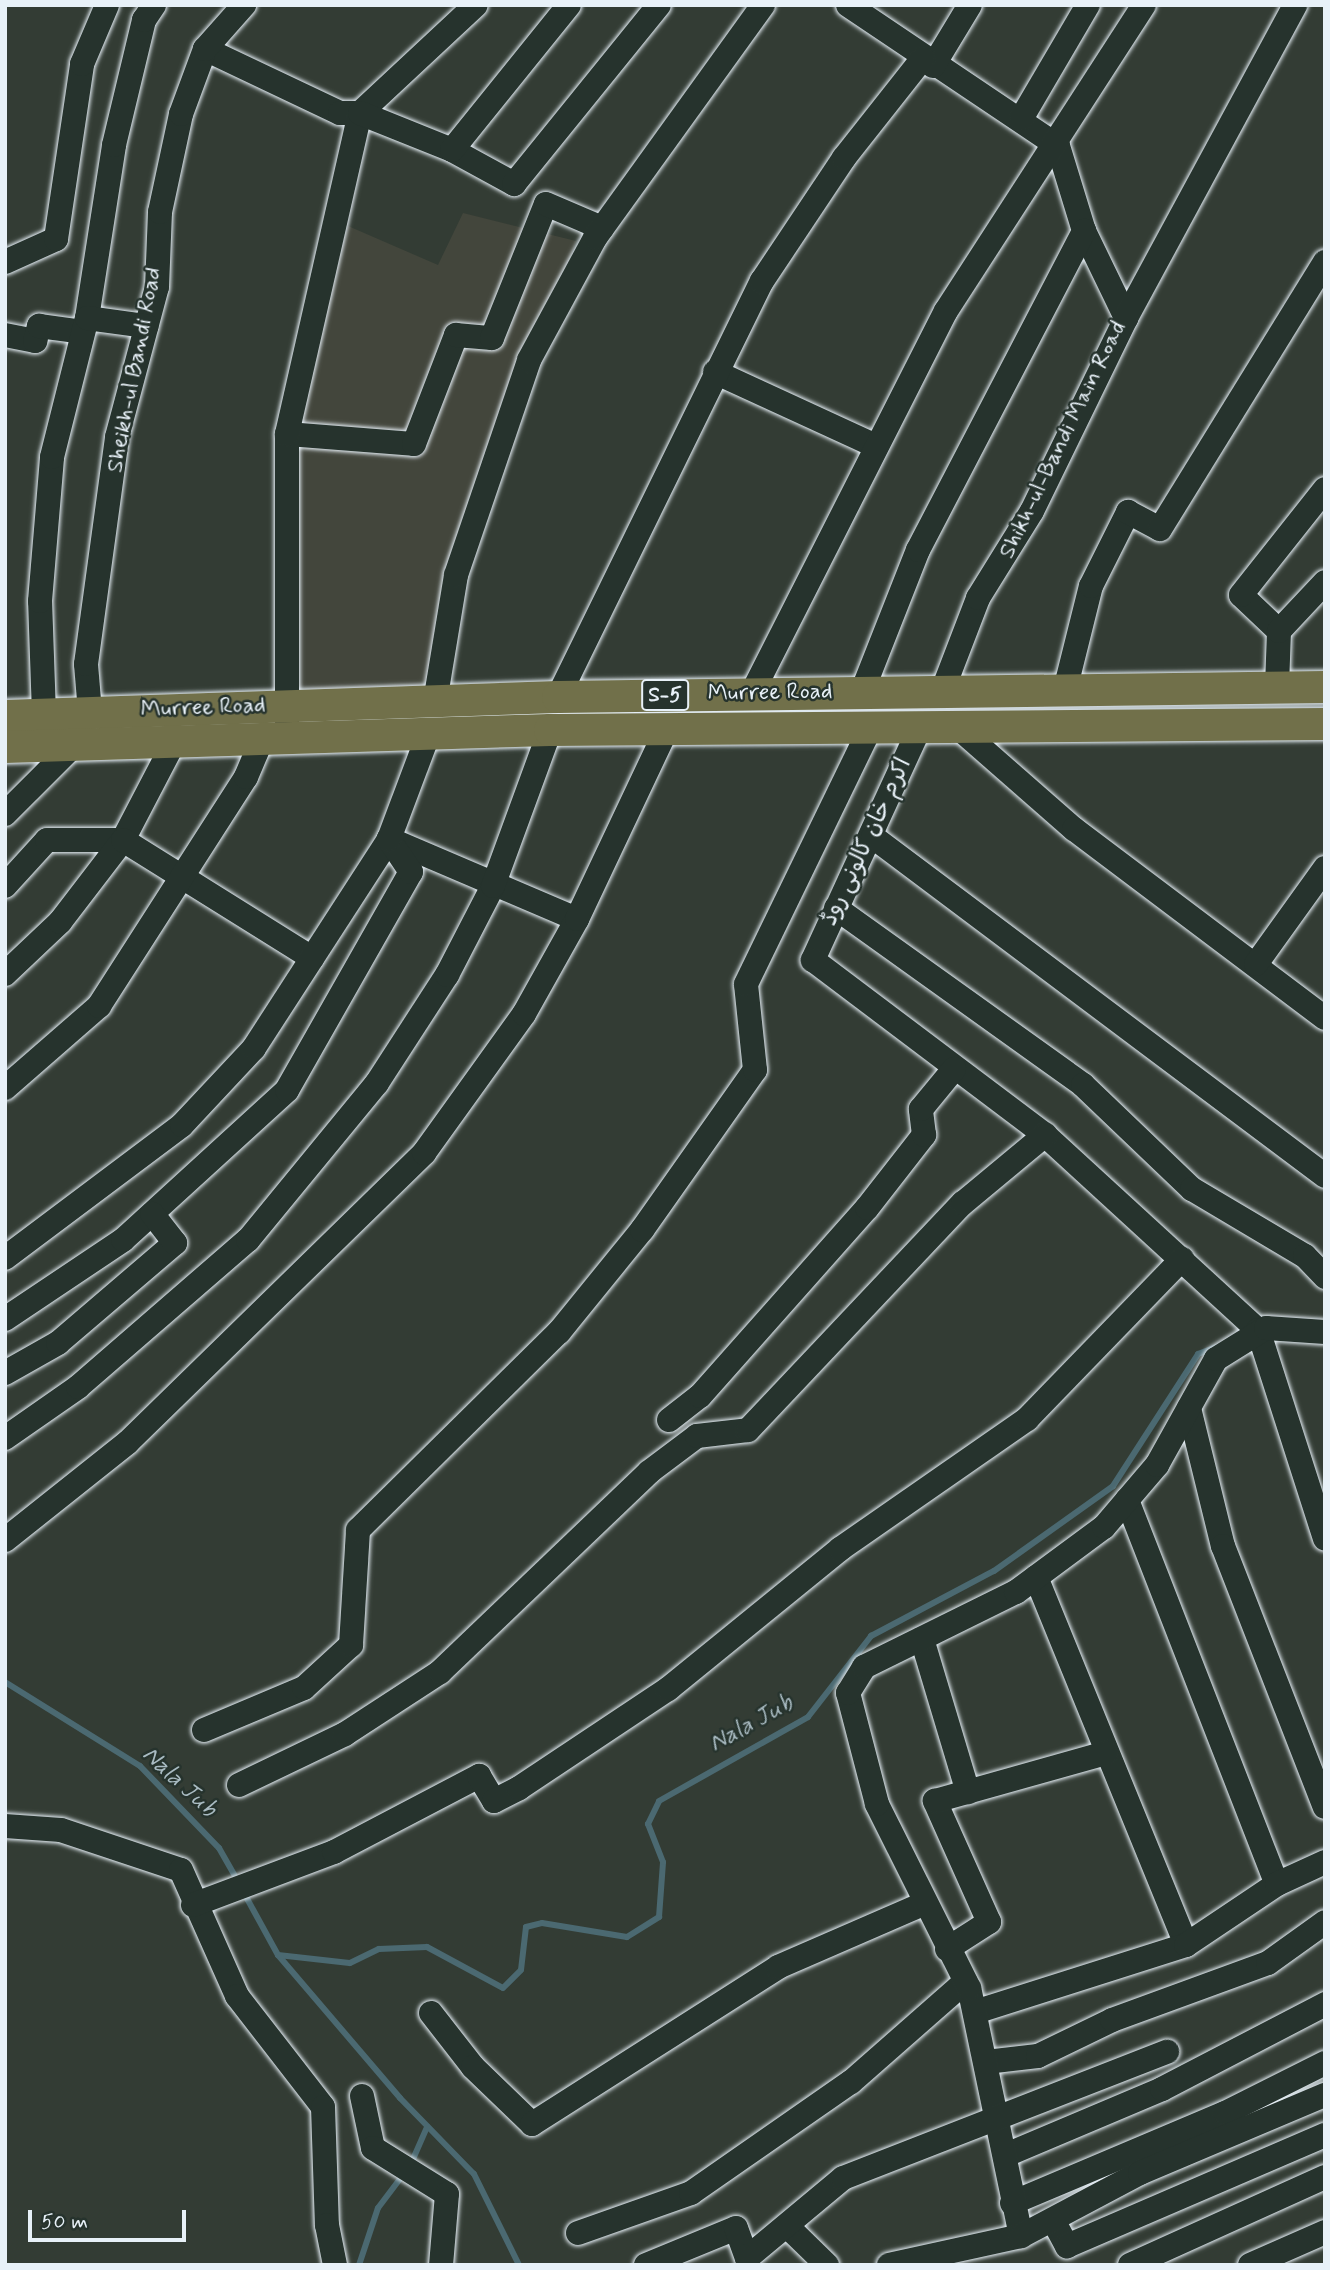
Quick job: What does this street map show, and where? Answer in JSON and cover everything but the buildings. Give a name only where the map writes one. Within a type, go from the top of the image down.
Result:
[{"type":"main road","name":"Murree Road","points":[[5,716],[558,697],[1317,687]]},
{"type":"main road","points":[[1317,687],[1317,724]]},
{"type":"main road","name":"Murree Road","points":[[6,747],[427,738],[550,730],[1317,724]]},
{"type":"street","points":[[5,262],[56,239],[82,64],[107,5]]},
{"type":"street","points":[[44,714],[40,601],[52,457],[85,325],[114,145],[144,20],[153,5]]},
{"type":"street","name":"Sheikh-ul Bandi Road","points":[[90,712],[86,664],[117,437],[157,287],[160,212],[181,114],[205,50],[244,5]]},
{"type":"street","points":[[452,150],[569,5]]},
{"type":"street","points":[[205,50],[340,113],[360,113],[452,150],[514,184],[659,5]]},
{"type":"street","points":[[435,702],[456,575],[486,475],[529,360],[602,228],[763,5]]},
{"type":"street","points":[[848,5],[873,13],[928,62],[1021,119],[1058,146]]},
{"type":"street","points":[[558,697],[715,372],[769,270],[844,158],[928,62],[970,5]]},
{"type":"street","points":[[1021,119],[1088,5]]},
{"type":"street","points":[[752,693],[874,445],[946,312],[1058,146],[1144,5]]},
{"type":"street","points":[[1126,318],[1295,5]]},
{"type":"street","points":[[5,1088],[99,1006],[274,742],[287,706],[287,434],[360,113],[474,6]]},
{"type":"street","name":"Shikh-ul-Bandi Main Road","points":[[942,692],[978,598],[1032,511],[1126,318],[1084,231],[1058,146]]},
{"type":"street","points":[[287,434],[414,444],[456,335],[492,338],[546,204],[602,228]]},
{"type":"street","points":[[862,692],[918,550],[1084,231]]},
{"type":"street","points":[[1065,690],[1091,586],[1128,512],[1160,529],[1325,262]]},
{"type":"street","points":[[5,335],[35,341],[39,326],[146,326]]},
{"type":"street","points":[[715,372],[874,445]]},
{"type":"street","points":[[1279,631],[1241,595],[1325,489]]},
{"type":"street","points":[[1277,687],[1279,631],[1325,582]]},
{"type":"street","name":"اکرم خان کالونی روڈ","points":[[921,725],[873,837],[836,908],[813,960],[954,1069]]},
{"type":"street","points":[[955,725],[1074,829],[1325,1018]]},
{"type":"street","points":[[204,1730],[304,1689],[351,1645],[358,1530],[559,1332],[642,1230],[755,1070],[746,984],[871,727]]},
{"type":"street","points":[[5,1539],[128,1442],[424,1153],[524,1014],[578,919],[667,729]]},
{"type":"street","points":[[5,1438],[78,1387],[248,1240],[377,1083],[447,975],[493,886],[550,730]]},
{"type":"street","points":[[5,1258],[182,1125],[254,1048],[389,839],[427,738]]},
{"type":"street","points":[[5,974],[60,922],[123,840],[173,744]]},
{"type":"street","points":[[5,814],[75,745]]},
{"type":"street","points":[[873,837],[1325,1176]]},
{"type":"street","points":[[389,839],[493,886],[578,919]]},
{"type":"street","points":[[5,1319],[31,1307],[152,1214],[287,1090],[411,872],[389,839]]},
{"type":"street","points":[[5,886],[47,840],[123,840],[184,875],[312,958]]},
{"type":"street","points":[[1256,964],[1325,868]]},
{"type":"street","points":[[836,908],[1083,1084],[1192,1189],[1305,1256],[1325,1277]]},
{"type":"street","points":[[669,1420],[700,1396],[867,1208],[924,1135],[921,1109],[954,1069],[1045,1135],[1258,1330],[1325,1539]]},
{"type":"street","points":[[239,1785],[345,1734],[440,1672],[649,1472],[698,1436],[748,1430],[963,1203],[1045,1135]]},
{"type":"street","points":[[5,1373],[58,1343],[176,1243],[152,1214]]},
{"type":"street","points":[[193,1905],[334,1852],[479,1776],[494,1801],[519,1788],[668,1689],[841,1549],[1027,1419],[1182,1259]]},
{"type":"street","points":[[1021,2236],[1012,2203],[1006,2155],[975,2012],[965,1982],[923,1904],[877,1804],[848,1693],[864,1667],[1036,1577],[1104,1527],[1157,1465],[1216,1359],[1258,1330],[1325,1332]]},
{"type":"street","points":[[1189,1408],[1223,1546],[1325,1807]]},
{"type":"street","points":[[1127,1500],[1277,1884]]},
{"type":"street","points":[[1036,1577],[1186,1945]]},
{"type":"street","points":[[922,1639],[968,1792]]},
{"type":"street","points":[[947,1949],[989,1923],[935,1801],[1106,1753]]},
{"type":"street","points":[[5,1826],[61,1830],[181,1870],[193,1905],[237,1996],[323,2107],[327,2225],[335,2265]]},
{"type":"street","points":[[975,2012],[1186,1945],[1277,1884],[1325,1862]]},
{"type":"street","points":[[431,2013],[473,2067],[531,2124],[778,1968],[923,1904]]},
{"type":"street","points":[[986,2062],[1038,2056],[1112,2020],[1268,1963],[1325,1922]]},
{"type":"street","points":[[579,2233],[691,2193],[851,2082],[965,1982]]},
{"type":"street","points":[[1006,2155],[1162,2089],[1325,2004]]},
{"type":"street","points":[[657,2263],[736,2228],[747,2258],[843,2178],[998,2114],[1074,2092],[1167,2052]]},
{"type":"street","points":[[1012,2203],[1225,2113],[1325,2063]]},
{"type":"street","points":[[889,2265],[967,2257],[1021,2236],[1140,2173],[1325,2095]]},
{"type":"street","points":[[362,2096],[373,2148],[447,2194],[441,2265]]},
{"type":"street","points":[[1053,2220],[1067,2246],[1325,2135]]},
{"type":"street","points":[[1130,2265],[1325,2177]]},
{"type":"street","points":[[787,2226],[827,2265]]},
{"type":"street","points":[[1250,2265],[1325,2232]]},
{"type":"shaded area","points":[[463,213],[576,241],[521,392],[431,699],[292,692],[288,425],[348,226],[438,265]]},
{"type":"waterway","name":"Nala Jub","points":[[278,1955],[350,1963],[379,1949],[427,1947],[503,1988],[521,1970],[526,1927],[542,1923],[627,1937],[659,1917],[663,1862],[648,1824],[659,1801],[808,1717],[871,1636],[994,1571],[1113,1486],[1198,1354],[1216,1347]]},
{"type":"waterway","name":"Nala Jub","points":[[5,1682],[140,1766],[219,1848],[239,1883]]},
{"type":"waterway","name":"Nala Jub","points":[[244,1893],[278,1955],[400,2098],[474,2174],[519,2265]]},
{"type":"waterway","points":[[410,2166],[427,2127]]},
{"type":"waterway","points":[[359,2265],[378,2208],[403,2175]]}]
